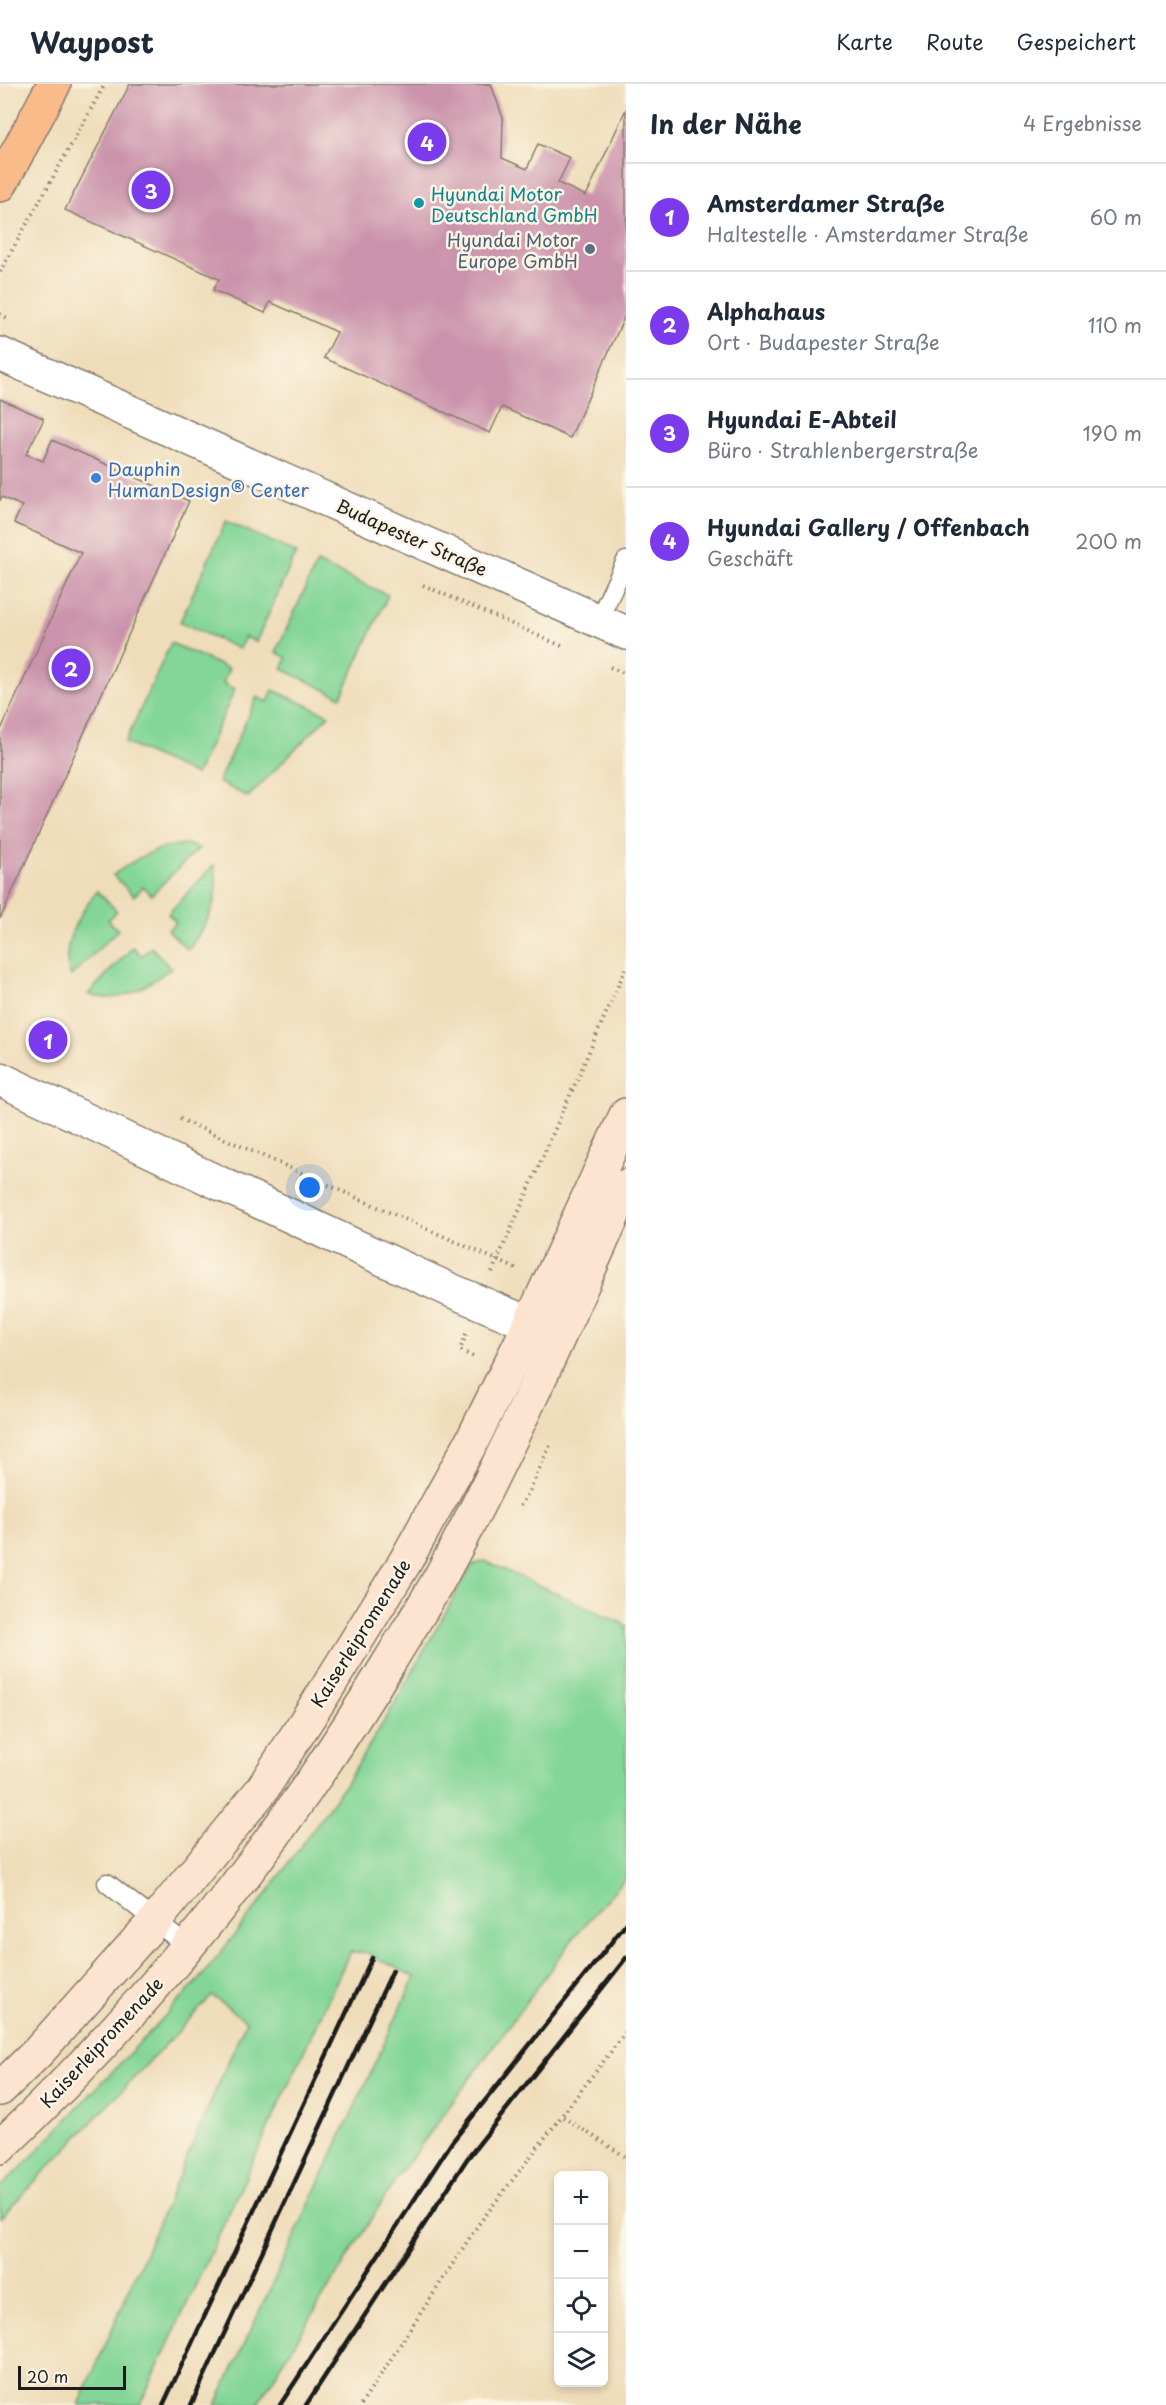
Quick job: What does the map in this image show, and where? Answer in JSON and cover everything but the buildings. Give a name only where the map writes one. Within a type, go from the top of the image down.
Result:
[{"type":"main road","points":[[0,185],[54,84]]},
{"type":"main road","name":"Kaiserleipromenade","points":[[0,2089],[39,2051],[154,1921],[261,1791],[326,1690],[411,1552],[472,1441],[530,1324],[626,1115]]},
{"type":"main road","name":"Kaiserleipromenade","points":[[0,2147],[105,2040],[188,1947],[292,1812],[356,1716],[441,1577],[504,1456],[560,1337],[626,1186]]},
{"type":"main road","points":[[530,1324],[560,1337]]},
{"type":"street","name":"Budapester Straße","points":[[0,354],[612,627]]},
{"type":"street","points":[[0,1079],[530,1324]]},
{"type":"lane","points":[[612,627],[626,561]]},
{"type":"lane","points":[[107,1883],[188,1947]]},
{"type":"path","points":[[0,272],[105,84]]},
{"type":"path","points":[[423,585],[573,651]]},
{"type":"path","points":[[605,665],[626,674]]},
{"type":"path","points":[[460,1350],[496,1260],[626,968]]},
{"type":"path","points":[[180,1119],[549,1283]]},
{"type":"path","points":[[361,2405],[478,2225],[626,2032]]},
{"type":"path","points":[[562,2117],[626,2157]]},
{"type":"green space","points":[[226,521],[296,553],[256,642],[245,637],[239,649],[180,622]]},
{"type":"green space","points":[[317,563],[388,595],[341,697],[282,669],[287,658],[276,652]]},
{"type":"green space","points":[[171,643],[229,669],[223,683],[235,689],[196,775],[125,743]]},
{"type":"green space","points":[[273,690],[329,715],[248,797],[218,782],[257,697],[268,702]]},
{"type":"green space","points":[[186,844],[199,848],[151,895],[143,887],[134,896],[113,875],[148,854],[166,847]]},
{"type":"green space","points":[[214,865],[216,889],[212,910],[188,950],[168,930],[176,922],[168,914]]},
{"type":"green space","points":[[97,891],[117,911],[108,920],[118,930],[71,976],[67,954],[72,931]]},
{"type":"green space","points":[[133,947],[142,956],[151,947],[171,968],[132,993],[111,998],[88,994]]},
{"type":"green space","points":[[485,1561],[626,1625],[626,1877],[572,1940],[396,2179],[257,2405],[216,2405],[415,1977],[366,1953],[350,1952],[140,2405],[79,2405],[246,2021],[212,1996],[0,2218],[0,2187],[20,2169],[200,1979],[269,1891],[348,1780],[391,1710],[468,1572],[473,1565]]},
{"type":"railway","points":[[280,2405],[452,2142],[626,1924]]},
{"type":"railway","points":[[163,2405],[372,1958]]},
{"type":"railway","points":[[306,2405],[467,2159],[626,1958]]},
{"type":"railway","points":[[191,2405],[393,1970]]},
{"type":"place","name":"Hyundai Gallery / Offenbach","points":[[427,142]]},
{"type":"place","name":"Hyundai E-Abteil","points":[[151,190]]},
{"type":"place","name":"Hyundai Motor Deutschland GmbH","points":[[419,203]]},
{"type":"place","name":"Hyundai Motor Europe GmbH","points":[[590,249]]},
{"type":"place","name":"Dauphin HumanDesign® Center","points":[[96,478]]},
{"type":"place","name":"Alphahaus","points":[[71,668]]},
{"type":"place","name":"Amsterdamer Straße","points":[[48,1040]]}]
